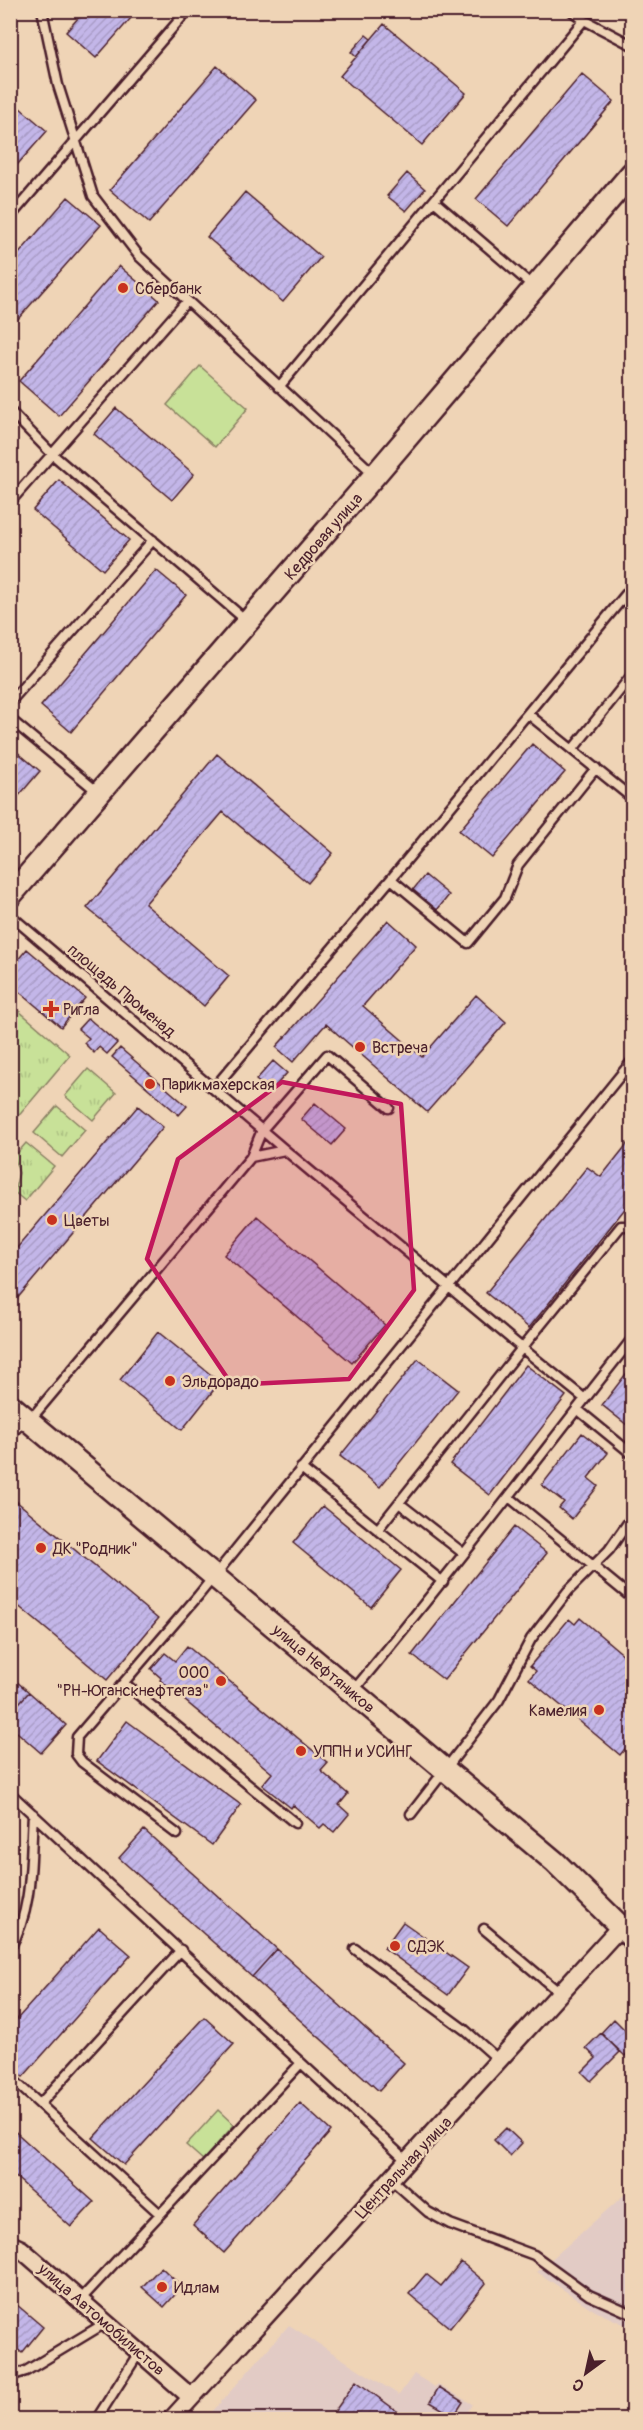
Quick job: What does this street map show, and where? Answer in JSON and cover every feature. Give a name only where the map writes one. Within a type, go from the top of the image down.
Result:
[{"type":"street","name":"Кедровая улица","points":[[10,896],[375,476],[633,173]]},
{"type":"street","name":"улица Нефтяников","points":[[18,1417],[214,1575],[629,1926]]},
{"type":"street","name":"Центральная улица","points":[[171,2420],[561,1994],[629,1926]]},
{"type":"street","name":"улица Автомобилистов","points":[[14,2244],[81,2299],[191,2397]]},
{"type":"lane","points":[[42,10],[58,85],[75,143],[93,196],[114,227],[139,256],[375,476]]},
{"type":"lane","points":[[10,217],[188,10]]},
{"type":"lane","points":[[571,10],[585,20],[633,45]]},
{"type":"lane","points":[[279,387],[585,20]]},
{"type":"lane","points":[[434,201],[535,288]]},
{"type":"lane","points":[[10,502],[187,301]]},
{"type":"lane","points":[[10,411],[52,454],[248,622]]},
{"type":"lane","points":[[10,702],[153,540]]},
{"type":"lane","points":[[214,1088],[391,879],[633,586]]},
{"type":"lane","points":[[573,749],[633,675]]},
{"type":"lane","points":[[528,714],[633,798]]},
{"type":"lane","points":[[10,719],[99,793]]},
{"type":"lane","points":[[391,879],[468,943],[505,898],[518,865],[596,768]]},
{"type":"lane","name":"площадь Променад","points":[[10,915],[448,1288],[585,1399]]},
{"type":"lane","points":[[18,1417],[251,1157],[262,1130],[327,1055],[389,1108]]},
{"type":"lane","points":[[177,1834],[82,1762],[76,1754],[75,1746],[82,1729],[124,1683],[214,1575],[633,1061]]},
{"type":"lane","points":[[251,1157],[285,1150]]},
{"type":"lane","points":[[378,1529],[621,1226],[633,1226]]},
{"type":"lane","points":[[352,1692],[443,1582],[463,1553],[633,1339]]},
{"type":"lane","points":[[577,1409],[633,1454]]},
{"type":"lane","points":[[302,1468],[443,1582]]},
{"type":"lane","points":[[509,1497],[633,1598]]},
{"type":"lane","points":[[399,1503],[463,1553]]},
{"type":"lane","points":[[411,1814],[500,1700],[531,1639],[568,1591],[609,1550],[633,1517]]},
{"type":"lane","points":[[124,1683],[295,1823]]},
{"type":"lane","points":[[10,1793],[408,2162]]},
{"type":"lane","points":[[10,1948],[19,1934],[28,1896],[33,1814]]},
{"type":"lane","points":[[484,1929],[561,1994]]},
{"type":"lane","points":[[355,1949],[465,2030],[500,2061]]},
{"type":"lane","points":[[40,2104],[181,1950]]},
{"type":"lane","points":[[81,2299],[301,2062]]},
{"type":"lane","points":[[10,2077],[160,2214]]},
{"type":"lane","points":[[392,2180],[435,2216],[459,2228],[534,2255],[589,2295],[633,2314]]},
{"type":"lane","points":[[10,2376],[26,2371],[107,2322]]},
{"type":"lane","points":[[96,2420],[140,2351]]},
{"type":"highlighted area","points":[[282,1082],[401,1104],[414,1290],[349,1379],[232,1385],[147,1259],[178,1159]]},
{"type":"shaded area","points":[[632,2188],[632,2328],[595,2311],[537,2272]]},
{"type":"shaded area","points":[[289,2325],[399,2395],[414,2374],[435,2387],[438,2384],[472,2404],[467,2413],[477,2419],[205,2420]]},
{"type":"green space","points":[[200,366],[248,408],[215,447],[167,405]]},
{"type":"green space","points":[[11,1004],[70,1055],[11,1125]]},
{"type":"green space","points":[[88,1069],[116,1093],[93,1120],[65,1096]]},
{"type":"green space","points":[[57,1106],[85,1130],[62,1157],[34,1133]]},
{"type":"green space","points":[[26,1143],[54,1166],[25,1201],[14,1192],[19,1173],[14,1157]]},
{"type":"green space","points":[[218,2110],[234,2125],[203,2160],[186,2145]]},
{"type":"building","points":[[85,10],[138,10],[96,58],[66,32]]},
{"type":"building","points":[[384,24],[466,93],[422,145],[340,76]]},
{"type":"building","points":[[366,35],[371,39],[356,57],[351,52]]},
{"type":"building","points":[[217,66],[256,100],[149,223],[110,190]]},
{"type":"building","points":[[582,74],[614,101],[508,226],[476,199]]},
{"type":"building","points":[[13,102],[47,131],[10,173],[10,105]]},
{"type":"building","points":[[407,173],[425,189],[406,211],[387,196]]},
{"type":"building","points":[[245,192],[321,257],[283,302],[207,237]]},
{"type":"building","points":[[68,197],[101,225],[10,328],[10,264]]},
{"type":"building","points":[[119,266],[159,300],[59,416],[19,381]]},
{"type":"building","points":[[116,408],[194,474],[172,500],[94,434]]},
{"type":"building","points":[[59,480],[129,540],[103,570],[33,510]]},
{"type":"building","points":[[156,570],[186,595],[71,732],[41,706]]},
{"type":"building","points":[[532,744],[565,772],[492,858],[459,831]]},
{"type":"building","points":[[10,746],[40,771],[10,806]]},
{"type":"building","points":[[217,754],[333,853],[308,883],[223,812],[145,904],[229,976],[204,1006],[87,908]]},
{"type":"building","points":[[425,875],[449,895],[437,910],[412,891]]},
{"type":"building","points":[[388,920],[416,945],[363,1006],[422,1057],[476,995],[506,1022],[427,1112],[326,1024],[293,1062],[276,1047]]},
{"type":"building","points":[[27,949],[85,998],[61,1027],[10,984],[10,969]]},
{"type":"building","points":[[88,1018],[117,1043],[107,1054],[99,1047],[94,1053],[84,1043],[89,1038],[78,1029]]},
{"type":"building","points":[[120,1048],[187,1106],[179,1115],[112,1057]]},
{"type":"building","points":[[273,1061],[287,1073],[270,1092],[256,1080]]},
{"type":"building","points":[[315,1103],[346,1129],[332,1145],[301,1119]]},
{"type":"building","points":[[138,1106],[163,1127],[10,1307],[10,1256]]},
{"type":"building","points":[[632,1138],[632,1200],[529,1328],[486,1293],[587,1167],[601,1177]]},
{"type":"building","points":[[257,1216],[385,1325],[352,1363],[224,1255]]},
{"type":"building","name":"Эльдорадо","points":[[158,1332],[220,1382],[182,1430],[120,1380]]},
{"type":"building","points":[[418,1359],[458,1390],[380,1487],[340,1456]]},
{"type":"building","points":[[526,1365],[566,1396],[490,1495],[450,1464]]},
{"type":"building","points":[[632,1366],[632,1429],[602,1405]]},
{"type":"building","points":[[582,1433],[608,1453],[588,1478],[598,1486],[572,1519],[559,1508],[564,1502],[542,1485]]},
{"type":"building","name":"ДК \"Родник\"","points":[[10,1496],[158,1619],[107,1680],[10,1599]]},
{"type":"building","points":[[323,1506],[401,1570],[371,1607],[293,1543]]},
{"type":"building","points":[[514,1527],[547,1553],[444,1680],[412,1655]]},
{"type":"building","name":"Камелия","points":[[580,1618],[632,1662],[632,1740],[620,1755],[529,1679],[536,1671],[530,1666],[569,1619],[575,1624]]},
{"type":"building","points":[[187,1646],[328,1763],[321,1771],[348,1794],[339,1805],[349,1814],[334,1832],[324,1824],[320,1828],[293,1805],[291,1808],[262,1785],[272,1773],[160,1680],[161,1678],[151,1669],[165,1653],[175,1661]]},
{"type":"building","points":[[10,1676],[29,1692],[10,1713]]},
{"type":"building","points":[[29,1692],[66,1725],[41,1753],[10,1726],[10,1713]]},
{"type":"building","points":[[127,1721],[241,1805],[212,1845],[97,1761]]},
{"type":"building","points":[[144,1830],[277,1949],[252,1977],[119,1858]]},
{"type":"building","points":[[403,1922],[468,1968],[448,1995],[384,1948]]},
{"type":"building","points":[[99,1927],[131,1955],[23,2077],[10,2066],[10,2027]]},
{"type":"building","points":[[277,1949],[404,2063],[379,2091],[252,1977]]},
{"type":"building","points":[[204,2017],[234,2044],[124,2165],[93,2138]]},
{"type":"building","points":[[614,2019],[632,2037],[632,2048],[625,2056],[601,2033]]},
{"type":"building","points":[[601,2033],[620,2052],[591,2081],[582,2072],[596,2058],[586,2048]]},
{"type":"building","points":[[300,2103],[331,2131],[224,2253],[193,2225]]},
{"type":"building","points":[[10,2127],[94,2202],[71,2227],[10,2172]]},
{"type":"building","points":[[506,2128],[522,2143],[510,2156],[494,2140]]},
{"type":"building","points":[[461,2262],[486,2283],[450,2328],[409,2294],[426,2274],[441,2286]]},
{"type":"building","name":"Идлам","points":[[161,2267],[182,2287],[164,2307],[142,2287]]},
{"type":"building","points":[[10,2299],[43,2327],[22,2353],[10,2343]]},
{"type":"building","points":[[356,2381],[409,2420],[330,2418]]},
{"type":"building","points":[[439,2387],[463,2402],[454,2416],[430,2402]]},
{"type":"place","name":"Сбербанк","points":[[123,288]]},
{"type":"place","name":"Ригла","points":[[51,1009]]},
{"type":"place","name":"Встреча","points":[[360,1047]]},
{"type":"place","name":"Парикмахерская","points":[[150,1084]]},
{"type":"place","name":"Цветы","points":[[52,1220]]},
{"type":"place","name":"Эльдорадо","points":[[170,1381]]},
{"type":"place","name":"ДК \"Родник\"","points":[[41,1548]]},
{"type":"place","name":"ООО \"РН-Юганскнефтегаз\"","points":[[221,1681]]},
{"type":"place","name":"Камелия","points":[[599,1710]]},
{"type":"place","name":"УППН и УСИНГ","points":[[301,1751]]},
{"type":"place","name":"СДЭК","points":[[395,1946]]},
{"type":"place","name":"Идлам","points":[[162,2287]]}]
